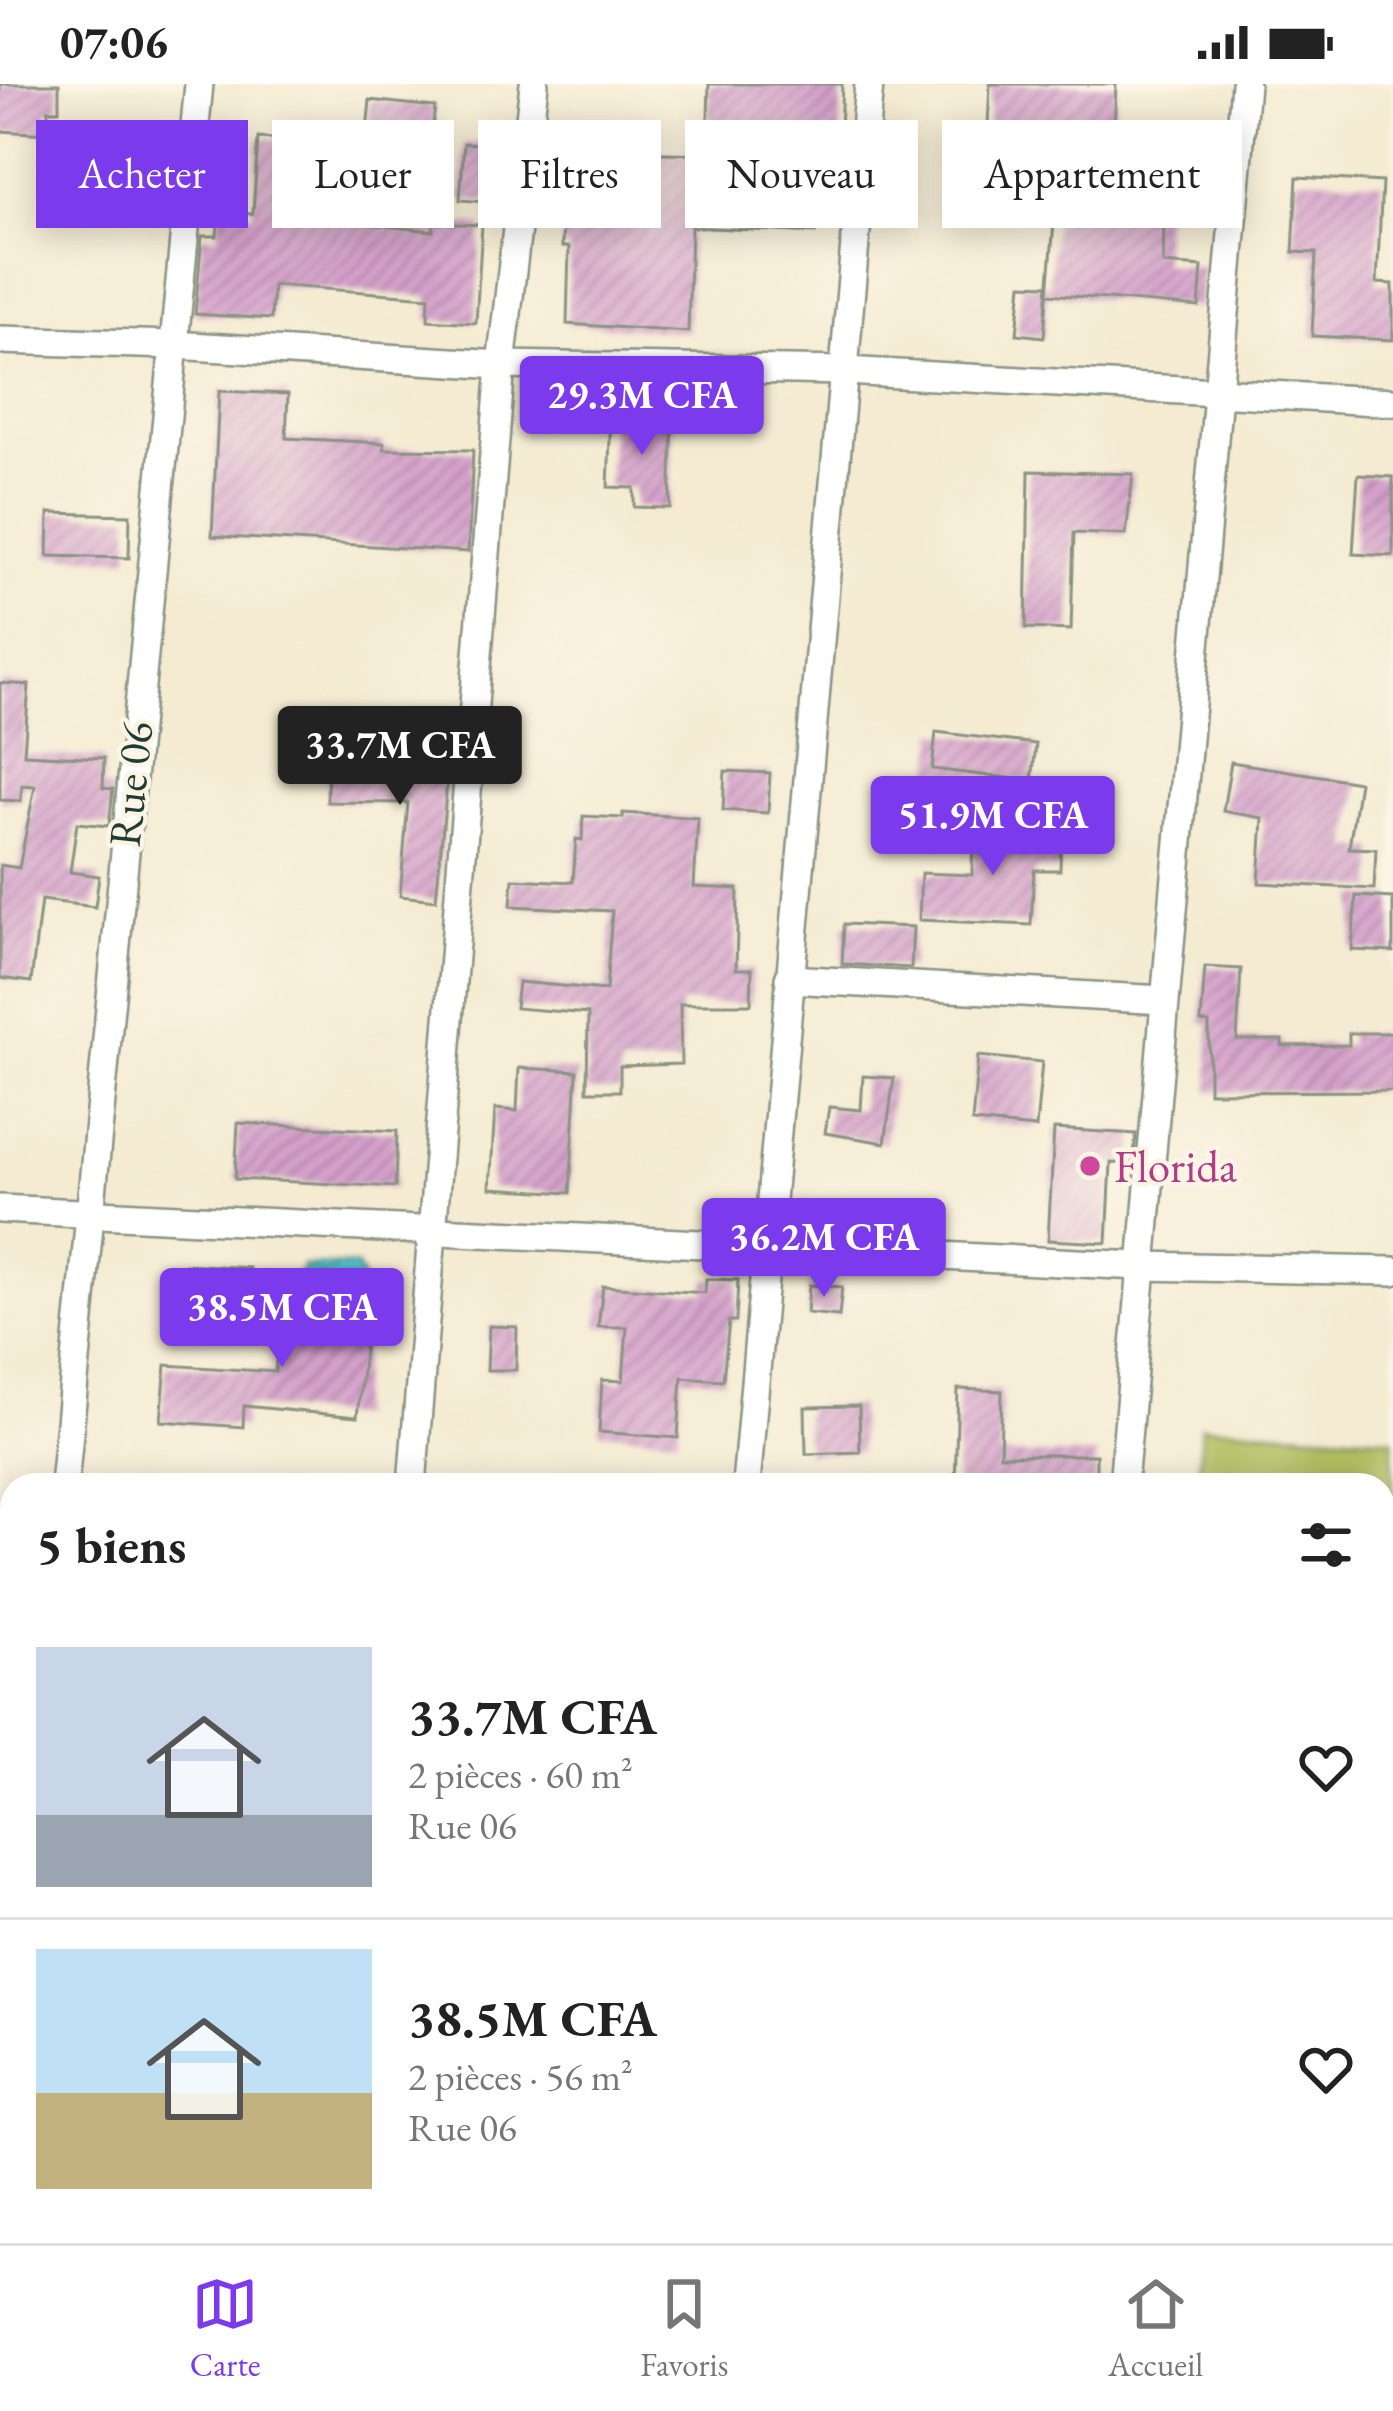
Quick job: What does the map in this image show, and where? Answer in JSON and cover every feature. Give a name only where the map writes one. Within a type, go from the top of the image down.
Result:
[{"type":"street","name":"Rue 06","points":[[65,1473],[199,84]]},
{"type":"street","points":[[413,1473],[501,365],[534,84]]},
{"type":"street","points":[[747,1473],[869,84]]},
{"type":"street","points":[[1124,1473],[1245,84]]},
{"type":"street","points":[[0,340],[174,345],[501,365],[845,370],[1393,402]]},
{"type":"street","points":[[789,979],[1164,1000]]},
{"type":"street","points":[[0,1209],[1140,1266],[1393,1271]]},
{"type":"green space","points":[[1201,1426],[1393,1438],[1393,1473],[1199,1473]]},
{"type":"water","points":[[303,1266],[356,1266],[362,1286],[354,1292],[298,1290]]},
{"type":"building","points":[[0,84],[59,84],[59,110],[48,110],[48,120],[36,120],[36,133],[0,131]]},
{"type":"building","points":[[709,84],[842,84],[840,120],[708,120]]},
{"type":"building","points":[[990,84],[1116,84],[1114,120],[988,120]]},
{"type":"building","points":[[370,100],[435,107],[433,120],[368,120]]},
{"type":"building","points":[[258,138],[272,139],[272,228],[433,231],[454,228],[454,224],[482,228],[476,323],[428,320],[429,297],[273,285],[271,319],[195,314],[202,236],[217,236],[218,228],[248,228]]},
{"type":"building","points":[[464,143],[478,144],[478,202],[460,200]]},
{"type":"building","points":[[661,153],[685,154],[685,228],[691,228],[688,332],[567,324],[569,247],[562,247],[563,228],[661,228]]},
{"type":"building","points":[[1297,177],[1382,182],[1377,283],[1393,284],[1393,340],[1312,336],[1316,253],[1293,252]]},
{"type":"building","points":[[712,228],[815,228],[815,233]]},
{"type":"building","points":[[1054,228],[1164,228],[1163,264],[1202,267],[1199,307],[1048,294]]},
{"type":"building","points":[[1022,284],[1048,285],[1044,337],[1017,334]]},
{"type":"building","points":[[219,391],[288,394],[286,438],[384,443],[384,449],[473,450],[468,552],[212,536]]},
{"type":"building","points":[[611,414],[673,417],[670,508],[634,507],[634,488],[608,487]]},
{"type":"building","points":[[1029,471],[1133,474],[1126,535],[1074,533],[1071,630],[1026,628]]},
{"type":"building","points":[[1358,475],[1393,477],[1393,556],[1353,554]]},
{"type":"building","points":[[49,513],[130,515],[129,558],[48,556]]},
{"type":"building","points":[[0,683],[29,685],[24,754],[104,758],[103,788],[113,789],[109,826],[77,823],[70,872],[99,876],[95,907],[41,900],[31,982],[0,978],[0,865],[19,868],[35,786],[22,785],[21,801],[0,800]]},
{"type":"building","points":[[936,732],[1036,744],[1032,781],[932,769]]},
{"type":"building","points":[[328,754],[449,762],[436,900],[400,896],[408,803],[327,802]]},
{"type":"building","points":[[1231,762],[1359,782],[1349,848],[1376,849],[1374,889],[1259,883],[1263,818],[1223,811]]},
{"type":"building","points":[[725,771],[770,773],[768,813],[723,810]]},
{"type":"building","points":[[623,813],[698,818],[694,887],[738,889],[736,969],[752,969],[751,1004],[680,1004],[681,1064],[620,1066],[620,1091],[587,1091],[588,1014],[515,1008],[518,982],[606,990],[612,911],[511,906],[513,879],[573,882],[583,816],[623,818]]},
{"type":"building","points":[[973,826],[1061,829],[1060,870],[1034,870],[1031,925],[919,920],[921,873],[972,875]]},
{"type":"building","points":[[1356,896],[1393,898],[1393,952],[1352,950]]},
{"type":"building","points":[[844,924],[913,927],[911,968],[842,964]]},
{"type":"building","points":[[1205,967],[1241,969],[1237,1040],[1282,1040],[1282,1046],[1349,1045],[1349,1033],[1393,1033],[1393,1091],[1209,1092],[1209,1023],[1201,1022]]},
{"type":"building","points":[[978,1056],[1042,1062],[1036,1128],[972,1122]]},
{"type":"building","points":[[519,1068],[577,1071],[570,1193],[490,1188],[495,1109],[517,1111]]},
{"type":"building","points":[[863,1076],[894,1078],[885,1143],[825,1133],[829,1107],[861,1110]]},
{"type":"building","points":[[238,1123],[397,1131],[395,1187],[235,1179]]},
{"type":"building","points":[[1054,1129],[1136,1134],[1133,1164],[1111,1163],[1107,1243],[1048,1240]]},
{"type":"building","points":[[184,1264],[249,1268],[247,1296],[181,1292]]},
{"type":"building","points":[[706,1279],[738,1280],[736,1321],[729,1321],[723,1380],[682,1377],[678,1438],[599,1432],[602,1380],[623,1381],[627,1327],[598,1327],[603,1286],[705,1293]]},
{"type":"building","points":[[809,1285],[842,1287],[839,1316],[807,1313]]},
{"type":"building","points":[[283,1295],[369,1303],[357,1417],[244,1406],[243,1427],[161,1421],[166,1365],[275,1372]]},
{"type":"building","points":[[489,1326],[517,1327],[516,1370],[487,1370]]},
{"type":"building","points":[[958,1389],[1002,1391],[1000,1455],[1096,1455],[1096,1473],[955,1473]]},
{"type":"building","points":[[859,1406],[860,1452],[806,1454],[805,1407]]},
{"type":"place","name":"Florida","points":[[1090,1166]]}]
